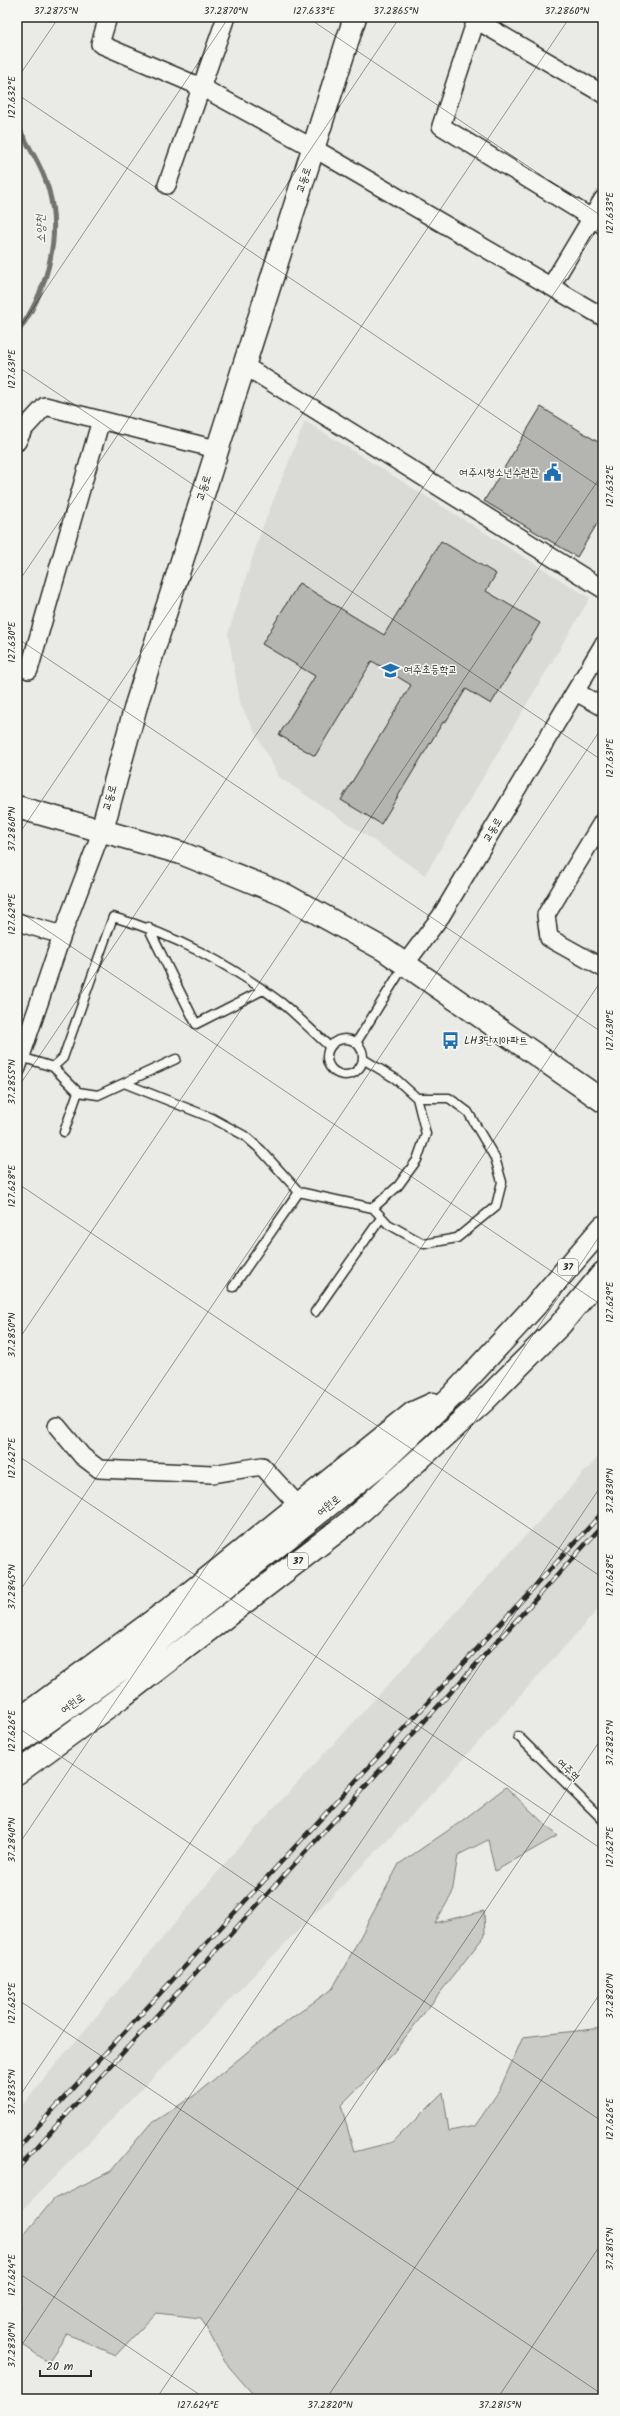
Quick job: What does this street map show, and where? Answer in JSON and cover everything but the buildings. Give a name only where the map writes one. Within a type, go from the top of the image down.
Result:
[{"type":"main road","name":"교동로","points":[[102,830],[137,702],[216,449],[245,366],[355,17]]},
{"type":"main road","points":[[17,807],[180,853],[286,895],[331,919],[405,964],[603,1101]]},
{"type":"main road","name":"여원로","points":[[17,1743],[133,1661],[372,1471],[452,1396],[534,1307],[603,1227]]},
{"type":"main road","name":"여원로","points":[[17,1773],[124,1695],[348,1522],[484,1401],[560,1325],[603,1273]]},
{"type":"main road","points":[[17,1721],[176,1602],[412,1413],[452,1396]]},
{"type":"street","points":[[108,17],[100,44],[201,87],[314,149],[603,317]]},
{"type":"street","points":[[166,185],[226,17]]},
{"type":"street","points":[[597,222],[441,126],[477,18],[603,94]]},
{"type":"street","points":[[551,286],[597,222],[603,199]]},
{"type":"street","points":[[245,366],[603,590]]},
{"type":"street","points":[[17,442],[23,430],[45,406],[216,449]]},
{"type":"street","points":[[17,666],[29,670],[102,420]]},
{"type":"street","name":"교동로","points":[[405,964],[441,916],[603,645]]},
{"type":"street","points":[[576,692],[603,707]]},
{"type":"street","points":[[19,1063],[62,935],[102,830]]},
{"type":"street","points":[[601,831],[546,914],[549,938],[603,968]]},
{"type":"street","points":[[17,922],[62,935]]},
{"type":"street","points":[[57,1426],[82,1456],[99,1469],[212,1474],[262,1466],[298,1505]]},
{"type":"lane","points":[[53,1067],[63,1058],[113,917],[148,928],[239,973],[283,1005],[330,1047]]},
{"type":"lane","points":[[148,928],[196,1024],[263,990]]},
{"type":"lane","points":[[356,1044],[405,964]]},
{"type":"lane","points":[[340,1040],[351,1040],[356,1044],[360,1048],[363,1059],[358,1070],[347,1075],[336,1073],[328,1064],[328,1052],[330,1047],[340,1040]]},
{"type":"lane","points":[[19,1063],[53,1067],[78,1092],[98,1095],[176,1059]]},
{"type":"lane","points":[[363,1059],[396,1079],[417,1098],[426,1134],[417,1160],[398,1186],[373,1208]]},
{"type":"lane","points":[[124,1083],[198,1111],[245,1136],[261,1150],[299,1192],[373,1208],[381,1218],[404,1234],[424,1244],[457,1238],[496,1206],[502,1182],[497,1164],[468,1112],[449,1098],[417,1098]]},
{"type":"lane","points":[[64,1132],[78,1092]]},
{"type":"lane","points":[[233,1287],[299,1192]]},
{"type":"lane","points":[[315,1312],[381,1218]]},
{"type":"lane","name":"여주역","points":[[518,1736],[603,1820]]},
{"type":"shaded area","name":"여주초등학교","points":[[305,421],[590,598],[425,875],[279,777],[241,706],[228,634],[260,534]]},
{"type":"shaded area","points":[[603,1452],[603,1604],[416,1811],[17,2215],[17,2111],[242,1843]]},
{"type":"shaded area","points":[[506,1787],[557,1836],[495,1871],[488,1840],[458,1855],[452,1894],[435,1923],[484,1911],[485,1935],[393,2053],[341,2105],[354,2152],[393,2142],[443,2092],[449,2131],[475,2126],[499,2091],[523,2037],[603,2028],[603,2399],[257,2399],[225,2362],[201,2318],[156,2313],[116,2355],[67,2334],[48,2362],[17,2341],[17,2323],[21,2308],[17,2297],[17,2243],[54,2199],[111,2171],[150,2124],[195,2095],[263,2039],[333,1988],[399,1864],[459,1823]]},
{"type":"waterway","name":"소양천","points":[[17,125],[46,182],[53,209],[54,228],[49,265],[43,284],[27,318],[17,333]]},
{"type":"railway","points":[[17,2149],[603,1512]]},
{"type":"railway","points":[[17,2169],[603,1525]]},
{"type":"place","name":"여주시청소년수련관","points":[[552,473]]},
{"type":"place","name":"여주초등학교","points":[[391,670]]},
{"type":"place","name":"LH3단지아파트","points":[[451,1041]]}]
